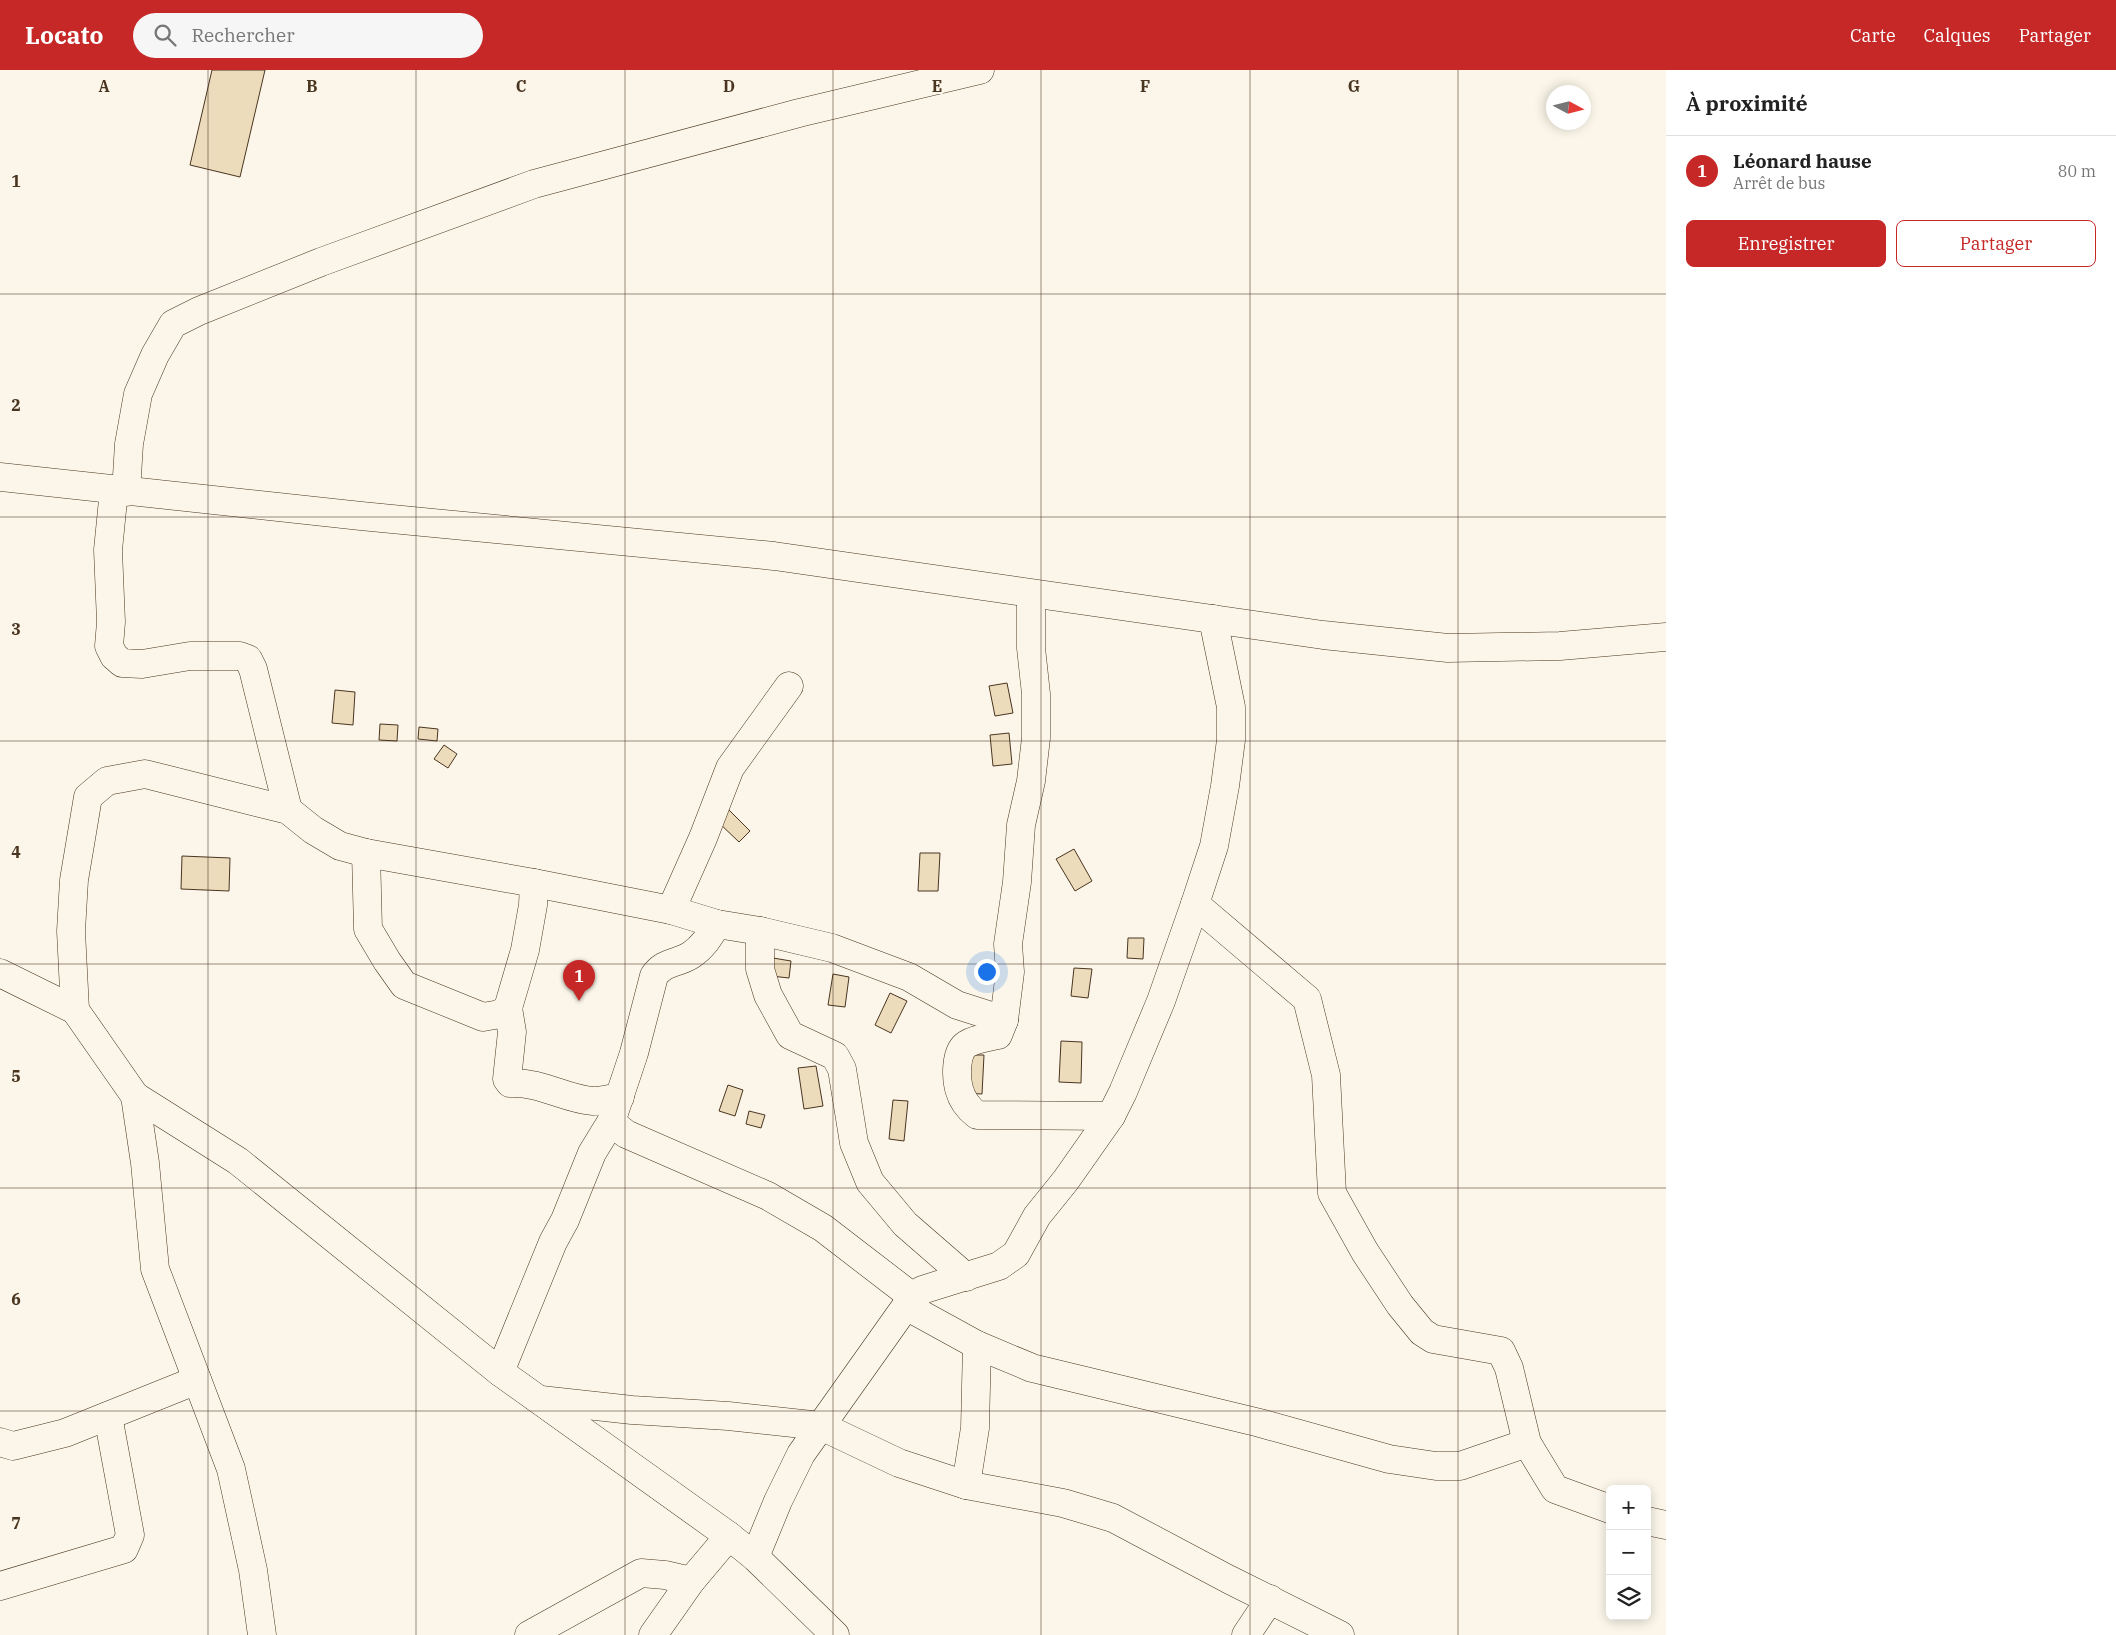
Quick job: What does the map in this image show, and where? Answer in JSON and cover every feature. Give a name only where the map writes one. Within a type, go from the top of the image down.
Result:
[{"type":"street","points":[[288,810],[254,670],[248,660],[240,656],[190,656],[142,664],[122,663],[114,656],[108,646],[111,622],[108,550],[138,394],[155,355],[173,324],[198,311],[321,262],[534,184],[800,112],[980,70]]},
{"type":"street","points":[[0,477],[120,491],[774,556],[1322,635],[1448,648],[1560,646],[1666,637]]},
{"type":"street","points":[[1031,594],[1031,648],[1036,694],[1036,738],[1031,780],[1021,824],[1017,882],[1008,944],[1010,972],[1004,1020],[998,1035],[966,1044],[962,1050],[959,1058],[959,1089],[970,1109],[977,1116],[1112,1116]]},
{"type":"street","points":[[755,1557],[778,1501],[802,1454],[910,1302],[922,1290],[999,1266],[1016,1254],[1037,1216],[1112,1116],[1162,1002],[1214,846],[1231,740],[1231,707],[1213,619]]},
{"type":"street","points":[[671,910],[703,838],[730,768],[789,686]]},
{"type":"street","points":[[75,1010],[71,931],[74,880],[88,797],[107,780],[145,774],[288,810],[313,830],[340,846],[366,854],[534,883],[671,910],[718,924],[760,931],[832,948],[909,978],[957,1005],[1004,1020]]},
{"type":"street","points":[[366,854],[368,929],[404,986],[484,1017],[500,1014],[508,1008]]},
{"type":"street","points":[[534,883],[533,905],[525,950],[508,1008],[512,1032],[507,1079],[510,1083],[524,1082],[539,1085],[583,1100],[595,1101],[620,1097]]},
{"type":"street","points":[[1195,904],[1307,999],[1326,1076],[1332,1192],[1365,1252],[1400,1304],[1422,1332],[1433,1339],[1501,1351],[1509,1368],[1527,1443],[1554,1489],[1606,1508]]},
{"type":"street","points":[[500,1372],[592,1153],[611,1122],[620,1097],[654,976],[660,967],[691,955],[707,940],[718,924]]},
{"type":"street","points":[[760,931],[760,969],[768,995],[790,1035],[835,1056],[842,1069],[854,1143],[870,1182],[905,1224],[966,1277]]},
{"type":"street","points":[[0,973],[75,1010],[134,1096],[238,1161],[500,1372],[729,1536],[755,1557],[835,1635]]},
{"type":"street","points":[[134,1096],[144,1163],[155,1269],[231,1469],[253,1570],[262,1635]]},
{"type":"street","points":[[611,1122],[626,1134],[768,1196],[823,1228],[910,1302],[977,1345],[1032,1368],[1260,1423],[1389,1460],[1436,1466],[1460,1466],[1527,1443]]},
{"type":"street","points":[[966,1485],[975,1428],[977,1345]]},
{"type":"street","points":[[0,1442],[10,1446],[65,1433],[197,1380]]},
{"type":"street","points":[[540,1400],[821,1426],[899,1463],[966,1485],[1063,1503],[1113,1518],[1340,1635]]},
{"type":"street","points":[[0,1586],[124,1549],[130,1535],[108,1416]]},
{"type":"street","points":[[1651,1522],[1666,1525]]},
{"type":"street","points":[[653,1635],[691,1581],[729,1536]]},
{"type":"street","points":[[529,1635],[637,1574],[651,1573],[691,1581]]},
{"type":"street","points":[[1246,1635],[1270,1599]]},
{"type":"building","points":[[212,70],[265,70],[240,177],[190,165]]},
{"type":"building","points":[[1007,683],[1013,713],[995,716],[989,686]]},
{"type":"building","points":[[335,690],[355,692],[353,725],[332,723]]},
{"type":"building","points":[[380,724],[398,725],[397,741],[379,740]]},
{"type":"building","points":[[419,727],[438,729],[437,741],[418,739]]},
{"type":"building","points":[[1009,733],[1012,764],[993,766],[990,735]]},
{"type":"building","points":[[444,745],[457,754],[448,768],[434,759]]},
{"type":"building","points":[[728,809],[750,831],[739,842],[717,821]]},
{"type":"building","points":[[1074,849],[1092,881],[1075,891],[1056,859]]},
{"type":"building","points":[[920,853],[940,853],[938,891],[918,891]]},
{"type":"building","points":[[182,856],[230,858],[229,891],[181,889]]},
{"type":"building","points":[[1128,938],[1144,938],[1143,959],[1127,958]]},
{"type":"building","points":[[773,958],[791,961],[789,978],[771,976]]},
{"type":"building","points":[[1074,968],[1092,969],[1088,998],[1071,996]]},
{"type":"building","points":[[833,974],[849,977],[845,1007],[828,1005]]},
{"type":"building","points":[[890,993],[907,1001],[891,1033],[875,1025]]},
{"type":"building","points":[[1061,1041],[1082,1042],[1081,1083],[1059,1082]]},
{"type":"building","points":[[964,1055],[984,1055],[982,1094],[962,1093]]},
{"type":"building","points":[[816,1066],[823,1106],[804,1109],[798,1068]]},
{"type":"building","points":[[728,1085],[743,1090],[735,1116],[719,1111]]},
{"type":"building","points":[[893,1100],[908,1101],[904,1141],[889,1139]]},
{"type":"building","points":[[749,1111],[765,1115],[761,1128],[746,1124]]},
{"type":"place","name":"Léonard hause","points":[[579,1001]]}]
